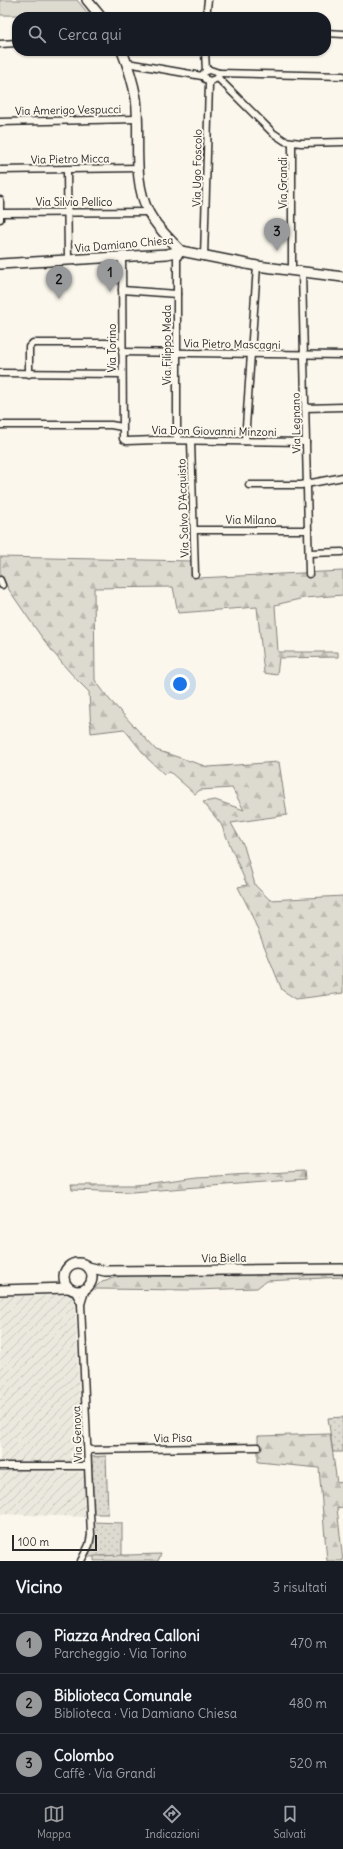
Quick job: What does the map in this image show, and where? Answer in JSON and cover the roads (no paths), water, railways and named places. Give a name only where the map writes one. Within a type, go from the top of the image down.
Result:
[{"type":"street","points":[[87,0],[97,12]]},
{"type":"street","points":[[207,12],[208,0]]},
{"type":"street","points":[[331,33],[343,34]]},
{"type":"street","points":[[0,44],[12,43]]},
{"type":"street","points":[[124,56],[136,98],[139,168],[142,193],[148,212],[162,231],[181,251]]},
{"type":"street","points":[[205,56],[204,79],[210,81],[219,76]]},
{"type":"street","points":[[127,63],[219,76],[343,76]]},
{"type":"street","points":[[219,76],[273,133],[285,142],[343,142]]},
{"type":"street","name":"Via Ugo Foscolo","points":[[204,257],[210,81]]},
{"type":"street","name":"Via Amerigo Vespucci","points":[[0,122],[137,119]]},
{"type":"street","name":"Via Grandi","points":[[292,143],[292,270]]},
{"type":"street","name":"Via Pietro Micca","points":[[0,170],[139,168]]},
{"type":"street","points":[[67,170],[68,260]]},
{"type":"street","points":[[0,200],[0,219]]},
{"type":"street","name":"Via Silvio Pellico","points":[[0,213],[148,212]]},
{"type":"street","name":"Via Damiano Chiesa","points":[[0,264],[167,254],[181,251],[204,257],[257,266],[343,277]]},
{"type":"street","name":"Via Filippo Meda","points":[[178,440],[177,258],[181,251]]},
{"type":"street","name":"Via Torino","points":[[122,256],[123,438]]},
{"type":"street","points":[[244,441],[257,266]]},
{"type":"street","name":"Via Legnano","points":[[302,271],[309,574]]},
{"type":"street","points":[[122,290],[177,294]]},
{"type":"street","points":[[29,374],[29,347],[33,343],[122,343]]},
{"type":"street","name":"Via Pietro Mascagni","points":[[122,352],[251,355],[343,355]]},
{"type":"street","points":[[0,373],[122,374]]},
{"type":"street","points":[[305,408],[343,407]]},
{"type":"street","points":[[0,425],[111,425],[122,427]]},
{"type":"street","name":"Via Don Giovanni Minzoni","points":[[123,438],[127,441],[178,440],[306,442]]},
{"type":"street","name":"Via Salvo D'Acquisto","points":[[191,441],[195,574]]},
{"type":"street","points":[[249,485],[307,483],[343,477]]},
{"type":"street","name":"Via Milano","points":[[194,530],[308,530]]},
{"type":"street","points":[[309,553],[342,552]]},
{"type":"street","points":[[47,1289],[73,1264],[81,1263],[88,1267],[92,1275],[92,1280]]},
{"type":"street","name":"Via Biella","points":[[88,1267],[105,1271],[343,1269]]},
{"type":"street","points":[[0,1290],[86,1288],[92,1280],[105,1271]]},
{"type":"street","points":[[64,1273],[65,1281],[72,1289]]},
{"type":"street","name":"Via Genova","points":[[81,1561],[90,1545],[88,1450],[81,1304],[86,1288]]},
{"type":"street","name":"Via Genova","points":[[72,1289],[81,1304]]},
{"type":"street","name":"Via Pisa","points":[[88,1450],[258,1447]]},
{"type":"street","points":[[0,1466],[88,1466]]},
{"type":"place","name":"Colombo","points":[[277,251]]},
{"type":"place","name":"Piazza Andrea Calloni","points":[[110,292]]},
{"type":"place","name":"Biblioteca Comunale","points":[[59,299]]}]
